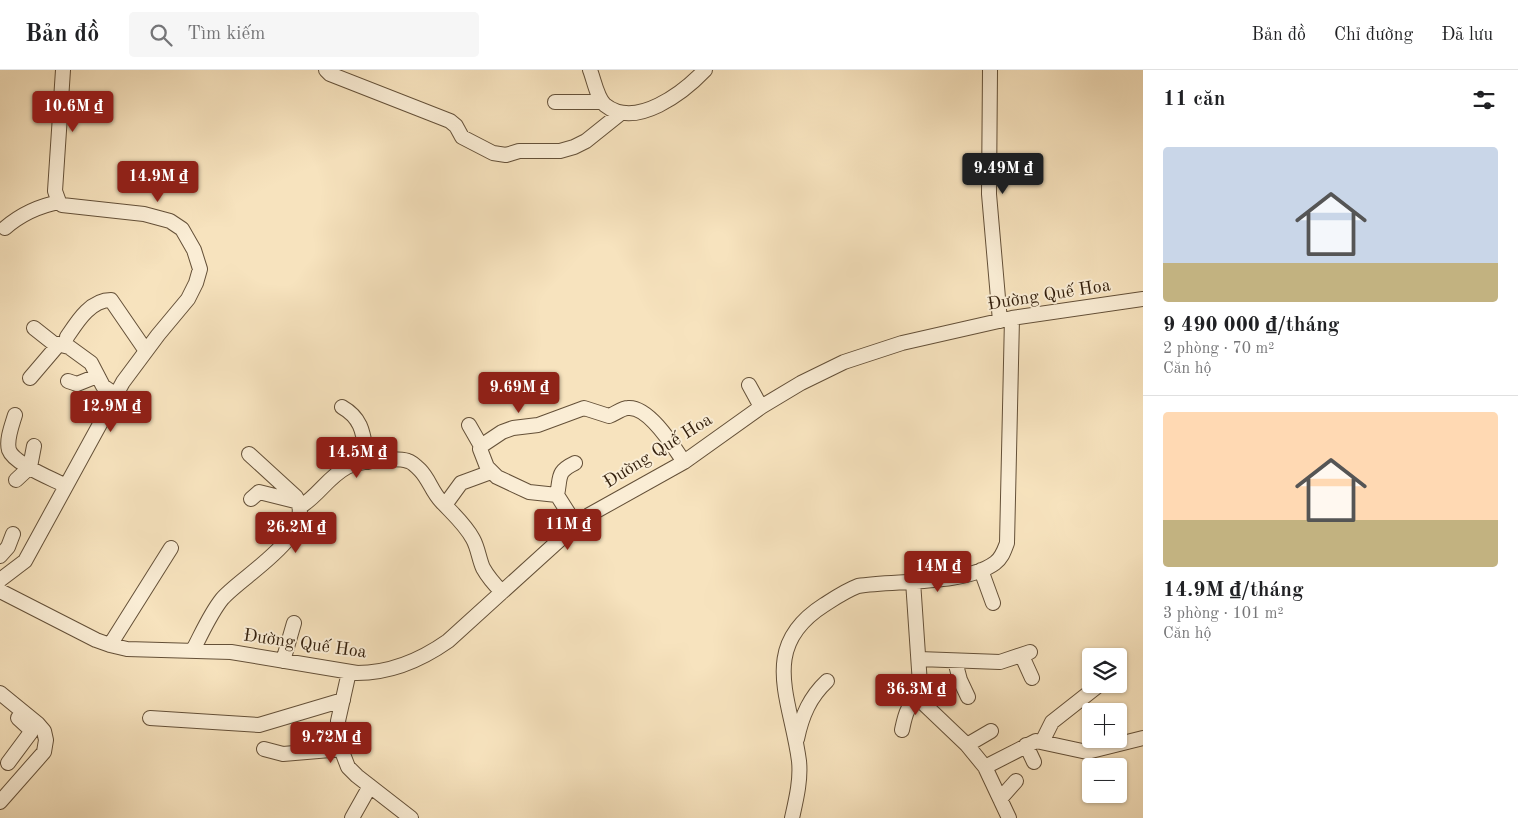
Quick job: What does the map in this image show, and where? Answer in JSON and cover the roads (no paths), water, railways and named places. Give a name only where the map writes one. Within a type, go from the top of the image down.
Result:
[{"type":"street","points":[[2,574],[25,562],[116,395],[146,351],[188,300],[200,269],[197,258],[182,229],[170,220],[144,214],[62,205],[59,202],[55,191],[63,70]]},
{"type":"street","points":[[326,70],[330,74],[450,121],[456,126],[462,137],[493,153],[506,155],[519,151],[560,152],[574,147],[586,141],[621,113]]},
{"type":"street","points":[[590,70],[598,102]]},
{"type":"street","points":[[792,818],[799,779],[799,762],[784,679],[784,657],[788,643],[796,628],[813,612],[846,590],[870,584],[946,578],[981,570],[995,563],[1003,554],[1007,543],[1006,319],[989,194],[990,70]]},
{"type":"street","points":[[555,102],[598,102],[621,113],[645,112],[689,86],[701,72]]},
{"type":"street","points":[[4,228],[16,218],[47,204],[59,202]]},
{"type":"street","name":"Đường Quế Hoa","points":[[0,590],[96,640],[127,649],[231,652],[350,672],[374,673],[413,661],[448,641],[576,525],[615,500],[684,462],[761,407],[802,383],[844,362],[902,343],[1006,319],[1143,299]]},
{"type":"street","points":[[30,378],[63,341],[85,312],[106,300],[110,300],[146,351]]},
{"type":"street","points":[[34,328],[53,343],[63,341]]},
{"type":"street","points":[[63,341],[91,362],[103,386],[116,395]]},
{"type":"street","points":[[68,381],[79,383],[97,376]]},
{"type":"street","points":[[749,385],[761,407]]},
{"type":"street","points":[[342,407],[353,413],[359,422],[368,462]]},
{"type":"street","points":[[481,446],[512,423],[538,426],[584,408],[609,416],[627,408],[635,409],[664,431],[684,462]]},
{"type":"street","points":[[15,415],[8,442],[10,452],[19,461],[66,486]]},
{"type":"street","points":[[469,425],[481,446],[480,449],[491,472],[529,492],[557,495]]},
{"type":"street","points":[[16,480],[30,467],[34,446]]},
{"type":"street","points":[[249,454],[285,485],[300,504]]},
{"type":"street","points":[[251,499],[259,492],[300,504],[309,501],[331,478],[347,467],[368,462],[408,461],[427,478],[440,500],[467,529],[474,540],[483,568],[490,580],[502,592]]},
{"type":"street","points":[[576,463],[565,468],[560,474],[557,495],[576,525]]},
{"type":"street","points":[[446,505],[462,483],[491,472]]},
{"type":"street","points":[[193,650],[222,600],[269,566],[284,546],[295,528],[300,504]]},
{"type":"street","points":[[0,556],[8,547],[13,534]]},
{"type":"street","points":[[110,645],[171,548]]},
{"type":"street","points":[[981,570],[993,603]]},
{"type":"street","points":[[913,581],[924,704],[967,745],[985,767],[1009,818]]},
{"type":"street","points":[[284,661],[294,623]]},
{"type":"street","points":[[919,659],[1000,662],[1023,652],[1032,678]]},
{"type":"street","points":[[955,661],[960,680],[968,697]]},
{"type":"street","points":[[350,672],[338,721],[342,749],[348,767],[411,818]]},
{"type":"street","points":[[796,744],[809,701],[814,693],[828,680]]},
{"type":"street","points":[[0,693],[38,724],[44,732],[46,740],[44,752],[0,802]]},
{"type":"street","points":[[1042,742],[1052,722],[1089,693]]},
{"type":"street","points":[[902,730],[909,706],[914,701],[922,698]]},
{"type":"street","points":[[150,718],[259,725],[343,700]]},
{"type":"street","points":[[0,703],[30,729],[28,737],[4,767],[23,776]]},
{"type":"street","points":[[967,745],[990,731]]},
{"type":"street","points":[[985,767],[1036,741],[1087,752],[1143,738]]},
{"type":"street","points":[[1026,745],[1034,762]]},
{"type":"street","points":[[264,750],[288,754],[342,749]]},
{"type":"street","points":[[1000,799],[1016,781]]},
{"type":"street","points":[[352,818],[370,786]]}]
